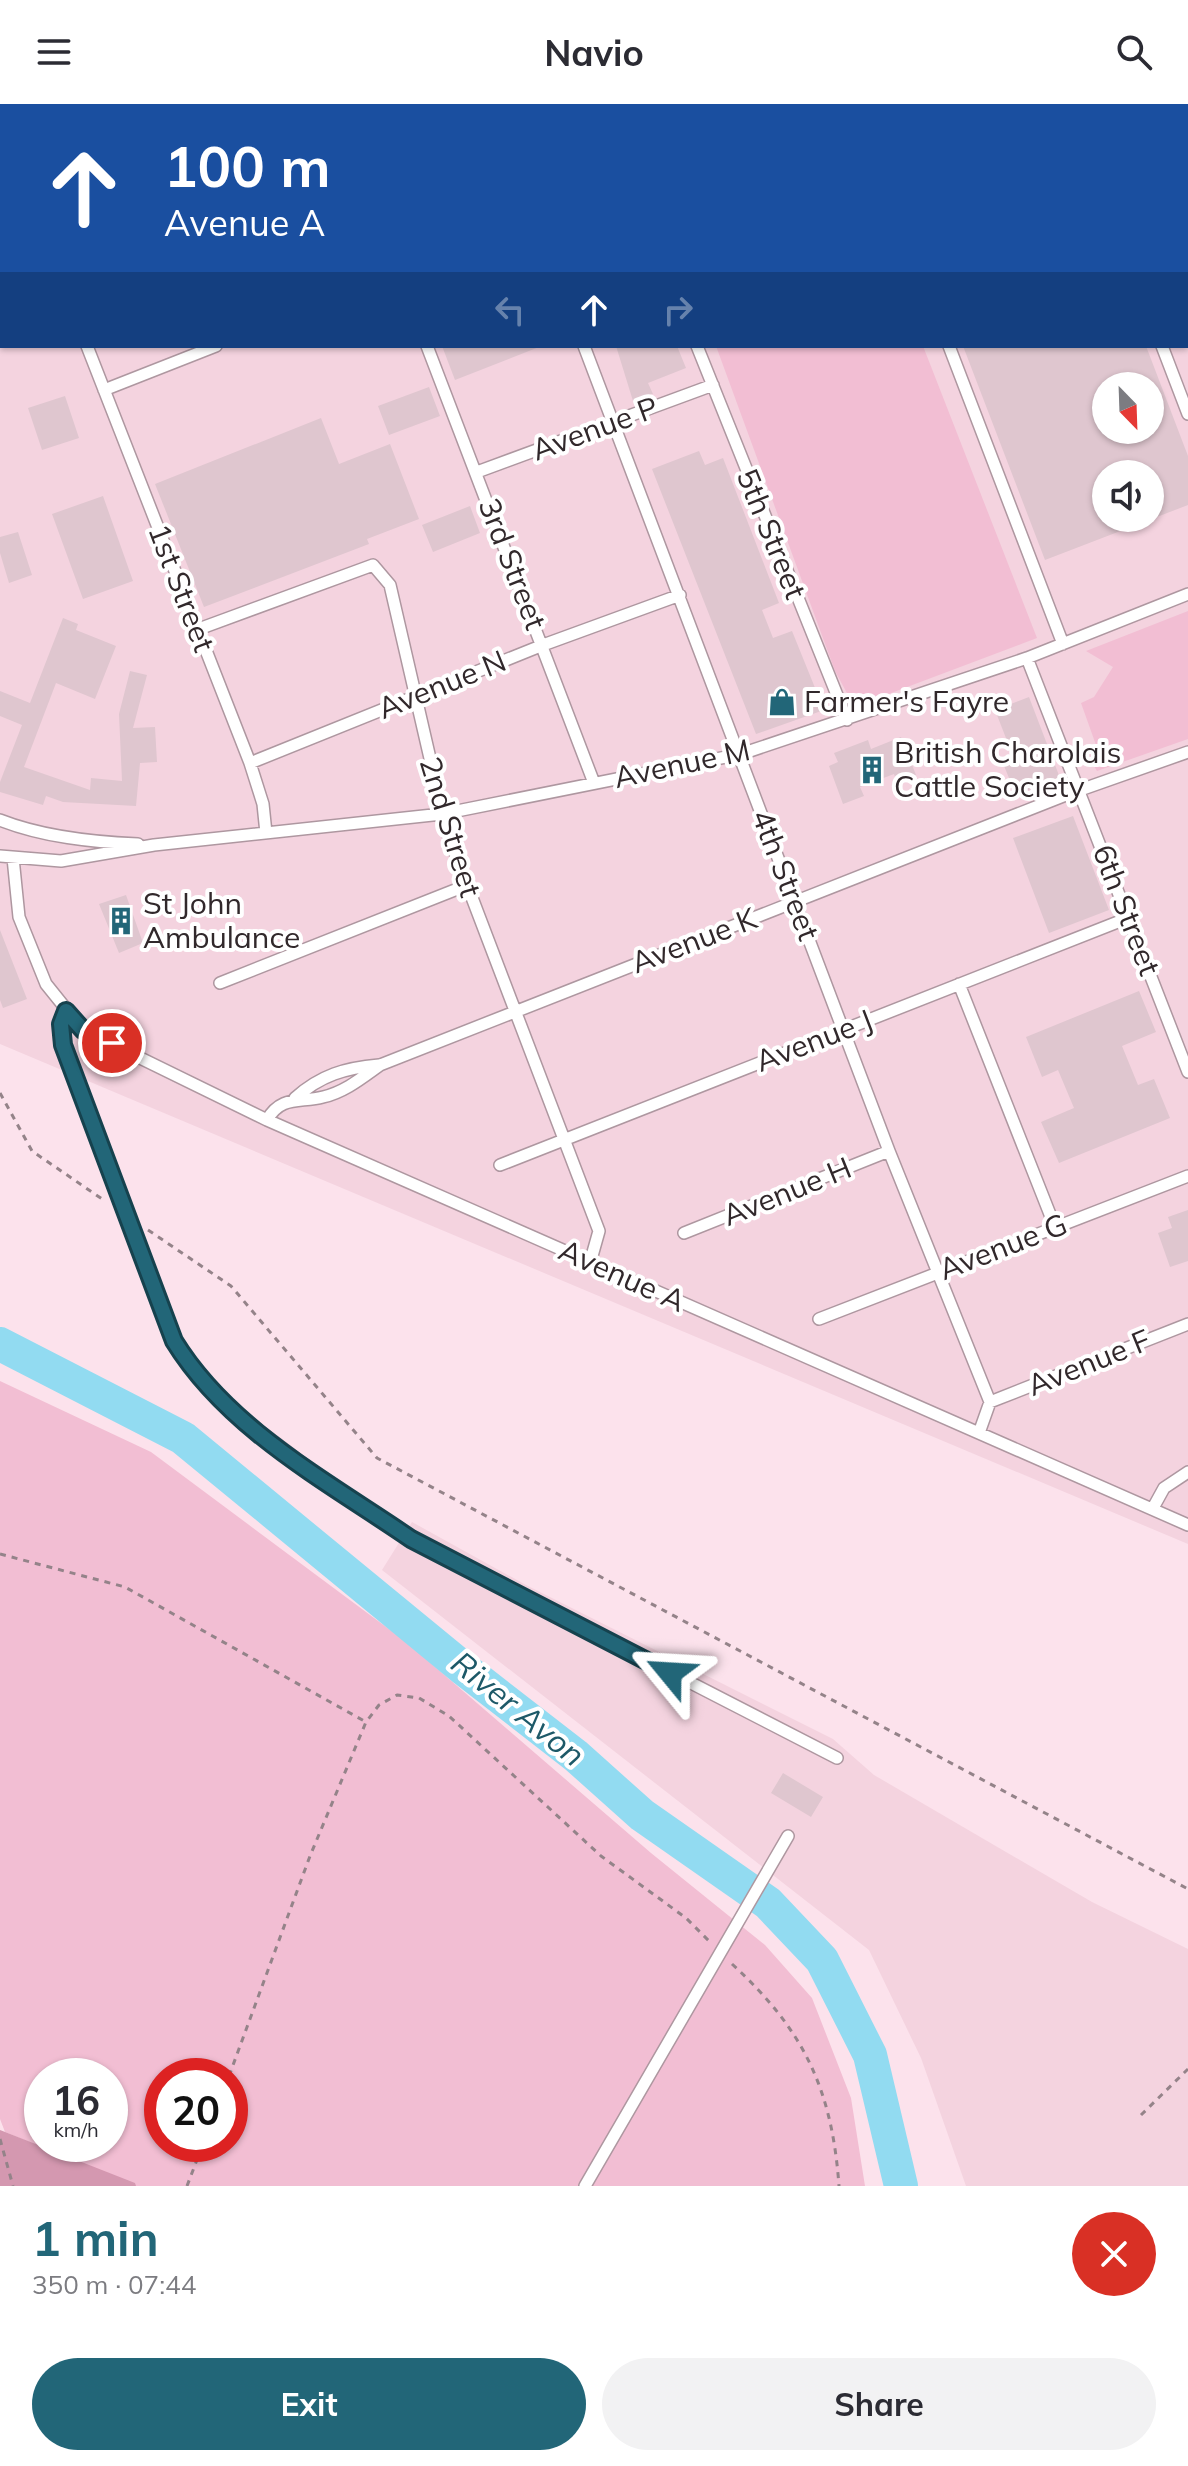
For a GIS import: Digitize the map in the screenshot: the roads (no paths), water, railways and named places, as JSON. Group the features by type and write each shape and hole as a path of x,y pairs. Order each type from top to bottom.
{"lane":[{"name":"1st Street","path":"88,348 250,763 263,804 266,833"},
{"name":"3rd Street","path":"428,348 594,783"},
{"name":"4th Street","path":"585,348 741,754 794,902 845,1028 889,1151 990,1402"},
{"name":"5th Street","path":"698,348 847,720"},
{"path":"950,348 1063,644"},
{"path":"1163,348 1188,414"},
{"path":"104,390 202,349"},
{"name":"Avenue P","path":"477,472 713,385"},
{"name":"2nd Street","path":"196,630 373,565 390,585 442,814 465,886 599,1231 590,1263"},
{"name":"Avenue M","path":"154,845 442,814 741,754 1027,658 1188,594"},
{"name":"Avenue N","path":"250,763 543,645 680,595"},
{"name":"6th Street","path":"1027,658 1082,791 1188,1072"},
{"name":"Avenue K","path":"267,1120 272,1110 295,1098 315,1080 336,1072 380,1065 794,902 1188,752"},
{"path":"0,820 19,827 101,842 154,845"},
{"path":"0,856 61,861 154,845"},
{"name":"Avenue A","path":"13,858 19,917 46,984 83,1030 267,1120 433,1190 590,1263 1188,1525"},
{"path":"220,983 465,886"},
{"name":"Avenue J","path":"500,1165 1128,918"},
{"path":"959,984 1055,1227"},
{"path":"66,1011 61,1024 63,1045 174,1341 202,1382 331,1487 411,1539 837,1758"},
{"name":"Avenue K","path":"295,1098 323,1098 352,1085 380,1065"},
{"name":"Avenue H","path":"684,1233 889,1151"},
{"name":"Avenue G","path":"819,1319 1188,1176"},
{"name":"Avenue F","path":"990,1402 1188,1324"},
{"path":"979,1433 990,1402"},
{"path":"1153,1508 1164,1488 1188,1472"},
{"path":"585,2186 788,1836"}],"waterway":[{"name":"River Avon","path":"0,1344 183,1438 464,1669 576,1756 642,1815 768,1903 822,1960 870,2055 901,2186"}],"place":[{"name":"Farmer's Fayre","path":"782,702"},
{"name":"British Charolais Cattle Society","path":"872,770"},
{"name":"St John Ambulance","path":"121,921"}]}
